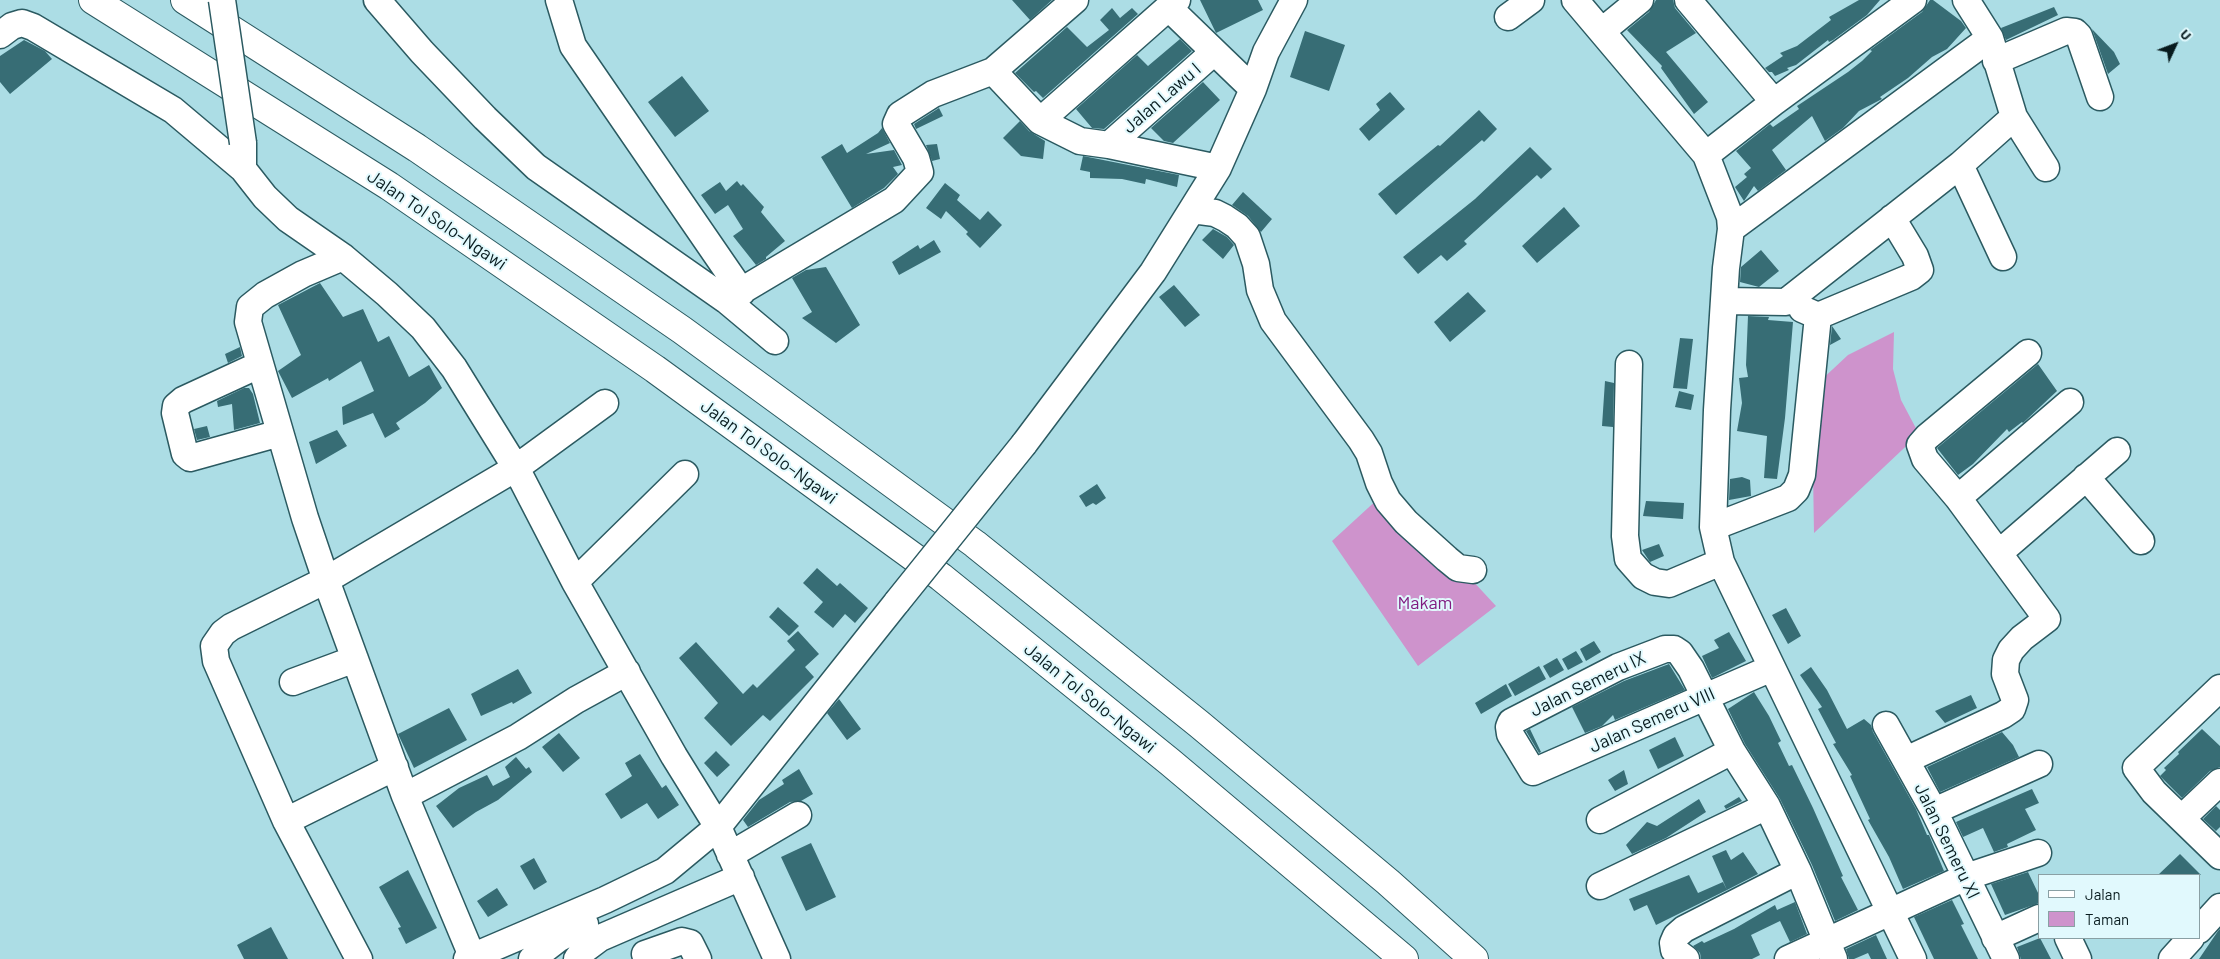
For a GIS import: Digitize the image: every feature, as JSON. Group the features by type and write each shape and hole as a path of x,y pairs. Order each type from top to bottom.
{"highway":[{"name":"Jalan Tol Solo–Ngawi","path":"93,0 389,186 655,369 941,576 1170,762 1404,959"},
{"path":"185,0 417,148 690,335 967,538 1207,730 1388,882 1474,959"}],"street":[{"path":"222,0 243,143 243,169"},
{"path":"377,0 422,52 485,118 536,167 734,296"},
{"path":"559,0 573,46 734,296 776,342"},
{"path":"734,296 894,200 920,172 916,158 896,124 900,115 933,94 993,71 1075,0"},
{"path":"576,959 584,950 600,938 632,924 728,850 897,602 1024,444 1153,272 1218,168 1253,89 1266,52 1294,0"},
{"path":"1508,17 1531,0"},
{"path":"1575,0 1706,155 1730,217 1731,229 1726,268 1717,410 1713,527 1724,569 1739,603 1913,959"},
{"path":"1602,31 1640,0"},
{"path":"1688,0 1774,102"},
{"path":"1706,155 1774,102 1913,0"},
{"path":"1966,0 1993,50 2014,117 2046,168"},
{"path":"1040,121 1173,4 1214,52 1253,89"},
{"path":"0,35 12,26 22,23 33,27 148,93 173,110 243,169 265,197 288,219 343,257 423,328 454,368 516,468 575,582 728,850 778,959"},
{"path":"1731,229 1993,50 2066,32 2075,32 2079,36 2100,98"},
{"name":"Jalan Lawu I","path":"1109,145 1214,52"},
{"path":"993,71 1040,121 1080,141 1109,145 1218,168"},
{"path":"1786,302 1960,164 2014,117"},
{"path":"1960,164 2003,257"},
{"path":"1192,210 1214,213 1226,218 1247,237 1256,264 1260,290 1272,321 1362,440 1388,501 1406,522 1458,568 1473,570"},
{"path":"1725,301 1786,302 1818,316 1911,277 1920,270 1915,256 1892,218"},
{"path":"343,257 303,274 265,295 250,307 248,322 305,518 326,580 404,796 469,957 605,900 665,871 728,850"},
{"path":"1713,527 1788,498 1796,490 1802,475 1818,316"},
{"path":"1906,760 2012,709 2015,700 2005,674 2006,660 2016,644 2047,619 1958,498 1925,459 1920,445 1927,436 2028,353"},
{"path":"1629,364 1625,536 1628,559 1643,576 1654,582 1669,584 1724,569"},
{"path":"260,365 179,402 176,406 175,414 185,454 190,458 280,433"},
{"path":"1958,498 2070,402"},
{"path":"359,959 286,820 216,660 214,646 223,633 326,580 516,468 606,403"},
{"path":"1999,553 2117,451"},
{"path":"575,582 685,474"},
{"path":"2086,477 2142,541"},
{"name":"Jalan Semeru IX","path":"1533,772 1510,734 1509,727 1511,722 1618,667 1656,652 1674,649 1680,653 1691,669 1705,697"},
{"path":"293,682 356,659"},
{"name":"Jalan Semeru VIII","path":"1533,772 1772,668"},
{"path":"404,796 518,737 576,700 627,672"},
{"path":"2220,688 2136,768 2154,792 2220,856"},
{"path":"1705,697 1732,751 1767,806 1798,872 1830,950"},
{"name":"Jalan Semeru XI","path":"1886,725 1934,811 2000,949"},
{"path":"1600,820 1732,751"},
{"path":"1934,811 2039,764"},
{"path":"286,820 395,767"},
{"path":"2182,818 2220,782"},
{"path":"1600,886 1767,806"},
{"path":"532,959 558,939 574,930 645,898 728,850 798,815"},
{"path":"1788,959 1830,950 1889,911 1966,877 2038,853"},
{"path":"1686,959 1674,950 1673,943 1676,936 1684,929 1798,872"},
{"path":"2200,929 2220,907"},
{"path":"2000,949 2038,919"},
{"path":"632,924 646,957 682,941 690,943 698,959"},
{"path":"2068,939 2078,959"},
{"path":"2172,958 2190,939"}],"green space":[{"path":"1894,332 1893,369 1901,400 1919,434 1814,533 1813,471 1818,383 1848,355"},
{"name":"Makam","path":"1380,497 1471,579 1496,606 1418,666 1332,541"}],"building":[{"path":"1012,0 1052,0 1030,20"},
{"path":"1200,0 1258,0 1263,10 1216,33"},
{"path":"1656,0 1673,0 1675,8 1696,33 1666,52 1708,102 1694,114 1661,68 1662,66 1627,30 1649,12"},
{"path":"1859,0 1880,0 1867,15 1833,40 1829,42 1828,40 1796,65 1787,68 1789,70 1775,76 1765,68 1783,56 1780,53 1797,46 1831,20 1829,17"},
{"path":"1930,0 1933,0 1961,21 1966,28 1947,49 1932,57 1908,78 1880,97 1882,99 1859,111 1843,128 1825,141 1812,116 1772,150 1786,170 1758,191 1754,186 1744,201 1735,187 1747,177 1744,174 1751,168 1736,151 1770,124 1773,127 1799,109 1797,106 1848,72 1872,51 1870,50 1922,12"},
{"path":"2054,7 2058,15 2006,40 2001,28"},
{"path":"1112,8 1120,18 1132,8 1138,14 1043,98 1036,91 1034,92 1015,73 1067,27 1087,47 1109,30 1100,20"},
{"path":"2092,29 2114,52 2120,64 2108,74"},
{"path":"1305,31 1345,45 1329,91 1290,77"},
{"path":"1180,39 1192,51 1104,129 1092,128 1076,109 1137,55 1148,66"},
{"path":"24,40 45,51 52,59 10,94 0,82 0,56"},
{"path":"682,76 709,111 675,137 648,102"},
{"path":"1203,82 1220,100 1173,143 1164,141 1151,128"},
{"path":"1390,92 1405,109 1369,141 1359,129 1380,110 1376,104"},
{"path":"939,108 943,116 916,129 914,124"},
{"path":"1479,110 1497,129 1396,215 1378,194 1438,145 1440,146"},
{"path":"1020,121 1029,131 1045,141 1043,159 1021,156 1003,138"},
{"path":"882,128 890,143 866,154 894,150 902,165 893,167 898,174 884,188 852,208 821,157 842,144 847,153 878,133"},
{"path":"937,144 940,159 932,161 926,145"},
{"path":"1530,147 1552,169 1541,179 1537,175 1464,241 1467,244 1447,261 1441,255 1418,274 1403,257 1475,199"},
{"path":"1083,156 1179,175 1177,187 1146,179 1145,184 1122,179 1090,178 1090,172 1080,170"},
{"path":"737,181 741,186 743,184 764,207 761,212 785,241 766,259 756,265 733,236 743,229 728,205 715,214 701,195 720,182 726,191"},
{"path":"945,183 960,195 957,200 980,220 988,211 1002,225 980,248 966,234 968,232 946,211 941,219 926,208"},
{"path":"1243,192 1272,219 1261,232 1248,216 1232,205"},
{"path":"1564,207 1580,226 1537,263 1522,246"},
{"path":"1213,229 1227,237 1234,245 1223,259 1202,240"},
{"path":"934,240 941,252 899,275 892,262 918,245 920,249"},
{"path":"1761,250 1779,271 1759,287 1740,282 1741,267"},
{"path":"826,267 860,325 836,343 802,318 812,312 792,278 806,270"},
{"path":"320,283 343,317 363,309 378,342 389,336 409,377 429,365 442,388 425,403 396,423 400,429 385,438 373,413 343,425 342,407 374,391 361,361 329,381 328,378 292,398 278,371 301,355 278,305"},
{"path":"1174,285 1200,315 1185,327 1159,297"},
{"path":"1468,292 1486,311 1450,342 1434,322"},
{"path":"1748,316 1769,317 1768,320 1793,322 1785,418 1777,479 1764,478 1767,436 1737,431 1742,403 1739,378 1748,377 1746,365"},
{"path":"1832,326 1841,339 1830,345"},
{"path":"1680,338 1693,339 1687,389 1673,388"},
{"path":"240,347 242,356 228,363 225,354"},
{"path":"2038,364 2057,391 2023,423 2009,432 2007,429 1973,464 1958,475 1937,448"},
{"path":"1605,381 1614,383 1613,427 1602,426"},
{"path":"244,388 249,388 253,394 260,423 234,430 232,404 218,407 217,401"},
{"path":"1679,391 1694,395 1691,410 1675,407"},
{"path":"207,426 210,437 197,440 194,429"},
{"path":"337,430 347,446 316,464 309,442"},
{"path":"1742,477 1750,480 1751,496 1729,500 1730,479"},
{"path":"1097,484 1106,498 1096,505 1093,503 1086,507 1079,496"},
{"path":"1646,501 1684,503 1683,519 1643,516"},
{"path":"1659,544 1664,556 1650,562 1642,550"},
{"path":"817,568 837,586 840,583 868,608 855,623 845,614 833,628 814,612 823,602 803,583"},
{"path":"778,607 799,626 789,636 769,617"},
{"path":"1786,608 1801,636 1788,644 1772,615"},
{"path":"798,631 819,654 805,667 814,677 770,721 763,715 731,746 704,718 718,703 679,658 696,642 743,694 753,684 757,688 795,650 787,641"},
{"path":"1729,632 1746,661 1712,678 1702,656 1719,648 1714,640"},
{"path":"1594,641 1601,652 1586,661 1580,649"},
{"path":"1576,651 1583,662 1568,670 1562,659"},
{"path":"1557,658 1564,670 1550,678 1543,666"},
{"path":"1669,664 1685,690 1615,720 1613,715 1602,726 1585,733 1572,707 1624,681"},
{"path":"1539,666 1546,679 1515,696 1508,684"},
{"path":"1811,667 1827,690 1847,729 1864,719 1871,725 1873,732 1916,809 1927,835 1929,835 1944,871 1903,889 1889,857 1868,820 1870,819 1850,776 1852,775 1833,744 1836,743 1818,709 1822,707 1800,675"},
{"path":"518,669 532,693 513,704 512,702 481,716 471,694"},
{"path":"1506,684 1512,696 1481,714 1475,703"},
{"path":"1754,692 1769,716 1781,741 1778,743 1789,766 1792,765 1813,808 1843,876 1841,877 1858,910 1835,921 1812,865 1780,799 1745,744 1728,709"},
{"path":"1971,695 1977,708 1945,723 1935,711"},
{"path":"839,699 861,729 847,740 827,713"},
{"path":"449,708 467,740 414,768 398,734"},
{"path":"1530,729 1541,752 1539,753 1526,731"},
{"path":"2202,729 2220,746 2220,767 2210,771 2182,798 2160,776 2166,770 2164,768 2179,754 2178,752"},
{"path":"2002,732 2013,745 2019,757 1940,792 1927,767"},
{"path":"559,733 580,758 563,772 542,747"},
{"path":"1675,737 1684,756 1658,769 1649,750"},
{"path":"716,751 730,765 717,777 704,763"},
{"path":"640,754 662,788 666,785 679,805 658,819 647,803 621,819 605,794 632,776 625,763"},
{"path":"516,757 526,769 529,767 532,772 498,800 453,828 436,806 459,788 487,775 493,786 510,777 505,767"},
{"path":"799,769 813,794 801,801 790,802 748,827 743,820 759,800 784,784 782,780"},
{"path":"1624,770 1628,784 1615,791 1608,780"},
{"path":"2032,789 2039,803 2025,809 2036,830 2007,844 2008,847 1994,852 1983,828 1963,837 1956,822"},
{"path":"1739,797 1742,801 1726,809 1724,806"},
{"path":"1699,799 1706,812 1666,838 1632,854 1626,845 1647,822 1657,826"},
{"path":"2216,806 2220,810 2220,827 2216,831 2203,819"},
{"path":"811,843 836,897 806,911 781,857"},
{"path":"1726,850 1731,860 1743,852 1758,874 1727,890 1712,856"},
{"path":"2180,854 2200,874 2159,874"},
{"path":"534,858 547,882 534,890 520,866"},
{"path":"408,870 437,928 406,944 398,928 401,927 379,887"},
{"path":"2028,872 2038,893 2038,903 2005,915 1991,884"},
{"path":"1689,875 1698,893 1723,882 1727,890 1656,925 1647,905 1634,911 1629,899"},
{"path":"497,888 508,905 488,917 477,901"},
{"path":"1952,900 1964,924 1961,925 1978,959 1934,959 1914,917"},
{"path":"1795,902 1807,934 1790,942 1780,921 1751,935 1760,955 1752,959 1701,959 1700,953 1693,946 1734,929 1775,905 1777,910"},
{"path":"271,927 288,959 244,959 237,945"},
{"path":"2220,929 2220,959 2199,959 2218,931"},
{"path":"1876,935 1887,959 1871,959 1868,953 1854,959 1849,959 1846,949"},
{"path":"2041,939 2051,959 2021,959 2017,947"}]}
